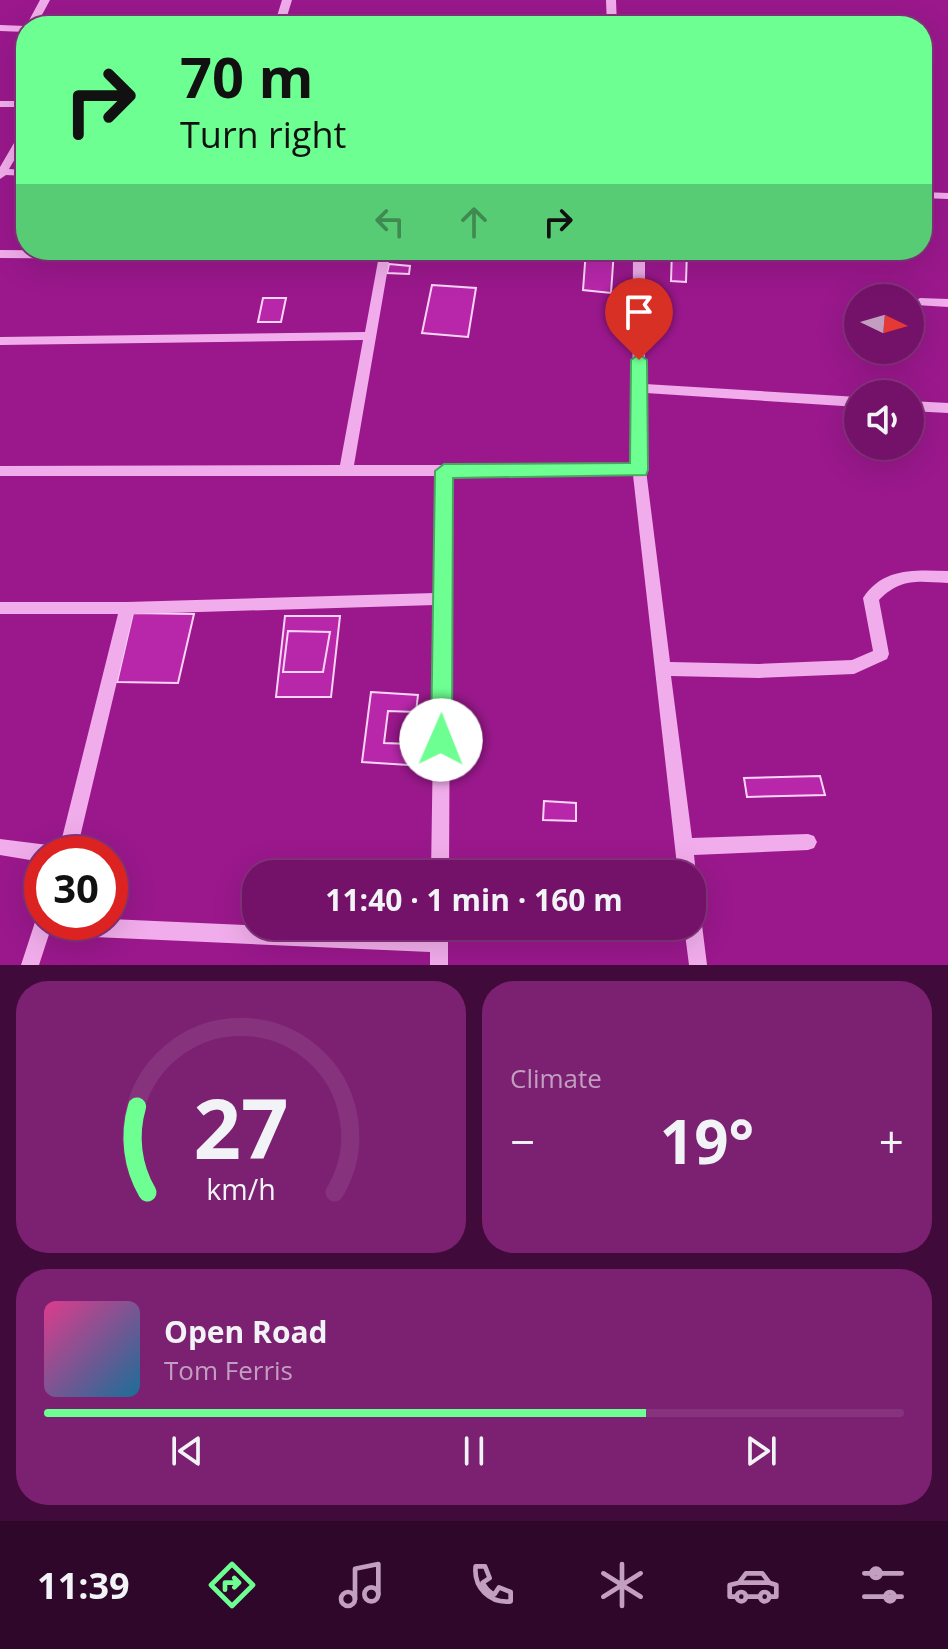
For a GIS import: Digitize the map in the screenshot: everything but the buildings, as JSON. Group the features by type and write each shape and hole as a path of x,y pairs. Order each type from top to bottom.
{"street":[{"path":"1,174 16,148"},
{"path":"346,471 384,260"},
{"path":"639,260 639,470 685,860"},
{"path":"924,302 948,303"},
{"path":"0,341 371,336"},
{"path":"639,388 844,401"},
{"path":"924,407 948,408"},
{"path":"0,471 639,470"},
{"path":"440,860 444,471"},
{"path":"662,669 759,671 854,667 881,654 871,598 887,580 908,576 948,577"},
{"path":"0,608 127,608 444,599"},
{"path":"71,836 127,608"},
{"path":"684,847 808,842"},
{"path":"0,847 24,850"},
{"path":"128,928 242,930"},
{"path":"30,965 38,940"},
{"path":"439,940 439,965"},
{"path":"695,940 698,965"}],"route":[{"path":"441,740 444,471 639,470 639,360"}]}
